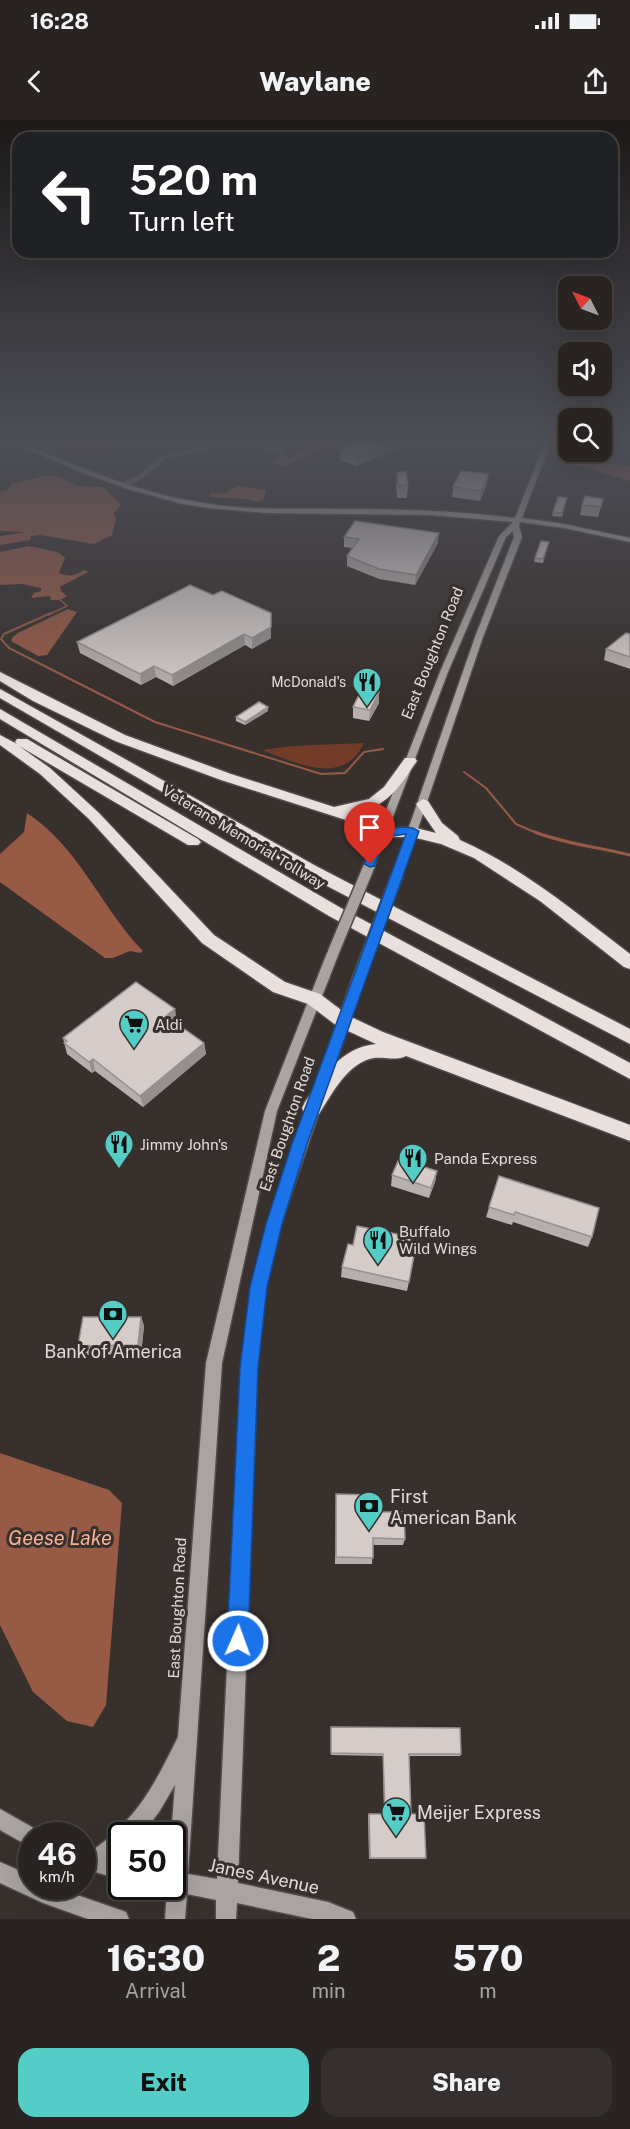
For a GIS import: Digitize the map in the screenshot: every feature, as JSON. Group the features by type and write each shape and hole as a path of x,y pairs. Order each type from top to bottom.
{"highway":[{"path":"0,676 339,876 371,902"},
{"name":"Veterans Memorial Tollway","path":"0,693 310,870 630,1037"},
{"path":"29,693 120,738 226,777 357,819 381,834 402,830 413,831 472,852"},
{"name":"Veterans Memorial Tollway","path":"0,713 335,912 630,1072"},
{"path":"0,729 245,872 296,898 335,912"},
{"path":"0,739 45,771 94,816 208,939 279,987 314,999 343,1021 430,1058 630,1133"},
{"path":"317,807 355,809 372,805 385,795 410,761"},
{"path":"423,804 437,826 472,852 526,883 630,963"},
{"path":"312,1108 342,1065 363,1053 386,1050 430,1058"}],"main road":[{"name":"East Boughton Road","path":"181,1822 189,1738 214,1362 271,1111 462,629 503,536 513,526"},
{"name":"East Boughton Road","path":"226,1919 249,1368 261,1276 274,1224 312,1108 423,804 479,637 518,537 516,526"},
{"path":"532,526 630,546"},
{"path":"547,526 578,529 630,540"},
{"path":"139,1822 158,1796 189,1738"},
{"path":"0,1819 18,1830"},
{"path":"0,1872 18,1880"},
{"name":"Janes Avenue","path":"186,1883 328,1912 346,1919"},
{"path":"62,1900 119,1919"},
{"name":"East Boughton Road","path":"175,1900 175,1919"}],"shaded area":[{"path":"364,743 355,757 344,765 331,768 303,765 262,750 292,746"}],"water":[{"path":"0,526 114,526 112,535 94,544 40,535 31,536 30,540 0,545 0,536 26,532 0,531"},
{"path":"29,546 58,552 65,558 59,573 75,575 84,570 88,572 60,587 67,596 60,600 51,600 50,596 31,598 34,593 41,591 41,588 22,584 0,585 0,552"},
{"path":"68,609 77,612 47,655 38,656 11,641 18,633"},
{"path":"27,813 61,843 143,951 140,953 130,951 113,958 105,958 0,882 0,854 24,832"},
{"name":"Geese Lake","path":"0,1453 109,1490 122,1503 106,1705 93,1727 67,1721 33,1692 0,1625"}],"building":[{"path":"352,526 390,526 439,533 416,575 379,569 347,556 359,539 344,537"},
{"path":"541,541 549,542 543,559 535,558"},
{"path":"190,585 213,595 222,591 271,613 271,627 252,638 244,634 172,675 154,666 140,674 77,642"},
{"path":"626,633 630,634 630,657 606,649"},
{"path":"362,689 379,692 370,710 353,707"},
{"path":"259,702 268,707 245,722 236,717"},
{"name":"Aldi","path":"136,982 175,1009 166,1016 204,1043 140,1096 93,1059 89,1062 64,1043 67,1041 63,1038"},
{"path":"399,1159 437,1171 431,1188 392,1175"},
{"path":"499,1176 599,1208 592,1237 515,1212 514,1215 489,1207"},
{"name":"Buffalo Wild Wings","path":"357,1226 417,1238 409,1282 342,1267 348,1244 353,1245"},
{"name":"Bank of America","path":"83,1317 141,1317 138,1345 78,1346"},
{"name":"First American Bank","path":"336,1494 373,1495 373,1512 404,1512 405,1539 373,1538 373,1558 336,1557"},
{"path":"331,1727 460,1728 461,1754 409,1754 411,1814 424,1814 426,1858 370,1858 369,1814 385,1814 383,1754 331,1753"}],"waterway":[{"path":"48,615 67,606 59,599"},
{"path":"51,613 4,634 1,639 9,648 155,722 321,774 345,773 364,752 383,749"},
{"path":"464,772 486,788 516,824 539,834"},
{"path":"535,832 630,855"}],"place":[{"name":"McDonald's","path":"367,708"},
{"name":"Aldi","path":"134,1050"},
{"name":"Jimmy John's","path":"119,1170"},
{"name":"Panda Express","path":"413,1184"},
{"name":"Buffalo Wild Wings","path":"378,1266"},
{"name":"Bank of America","path":"113,1340"},
{"name":"First American Bank","path":"369,1532"},
{"name":"Meijer Express","path":"396,1838"}],"route":[{"path":"238,1641 249,1368 259,1287 274,1224 300,1144 413,831 402,830 381,834 370,864"}]}
